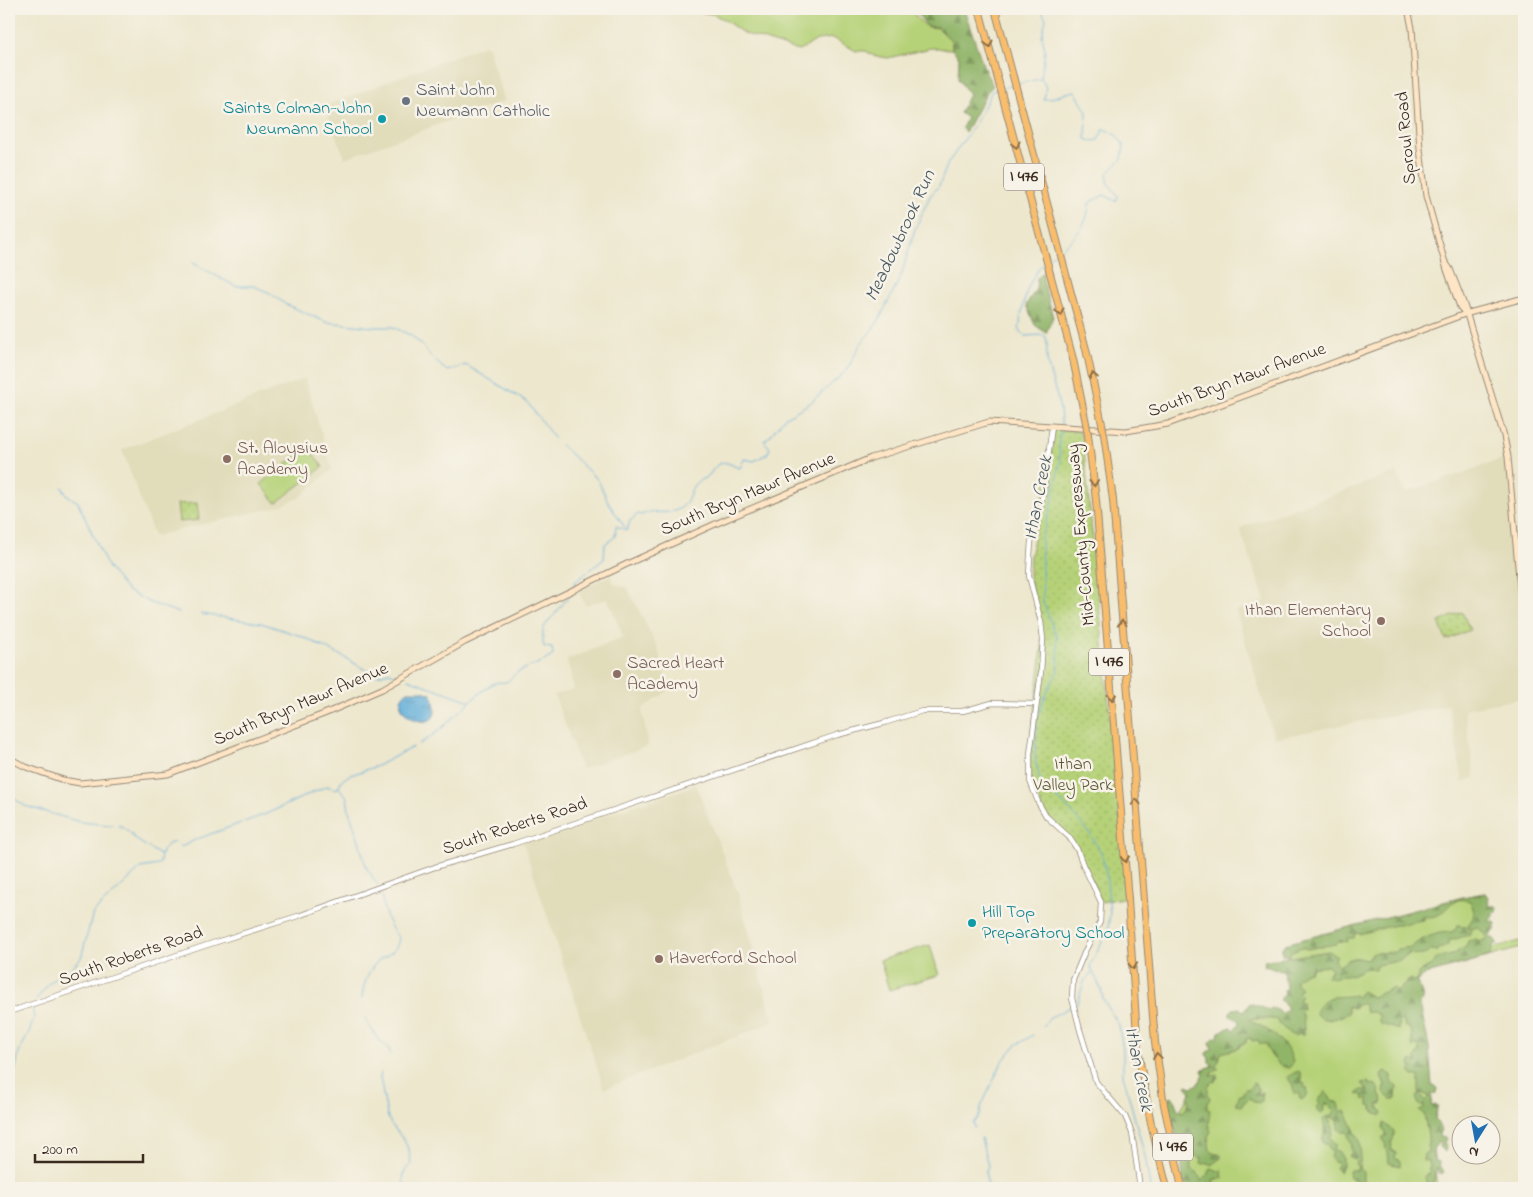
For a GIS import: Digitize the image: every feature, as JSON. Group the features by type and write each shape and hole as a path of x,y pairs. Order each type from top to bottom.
{"highway":[{"name":"Mid-County Expressway","path":"979,9 1073,359 1088,435 1096,500 1128,900 1138,1051 1151,1124 1167,1188"},
{"name":"Mid-County Expressway","path":"995,9 1086,349 1104,434 1114,518 1157,1059 1169,1129 1182,1188"}],"main road":[{"name":"Sproul Road","path":"1408,9 1412,28 1424,183 1430,212 1447,270 1460,307 1465,314 1504,434 1508,457 1524,632"},
{"name":"South Bryn Mawr Avenue","path":"9,758 26,767 63,780 80,783 168,774 315,718 382,689 465,642 571,591 722,521 871,458 989,422 1126,431 1168,424 1465,314 1524,298"}],"street":[{"path":"1052,426 1044,489 1037,524 1031,542 1030,556 1029,576 1041,622 1043,639 1041,672 1030,754 1030,781 1046,816 1069,837 1077,849 1102,902 1100,922 1073,980 1073,1002 1096,1082 1125,1116 1132,1133 1140,1188"},
{"name":"South Roberts Road","path":"9,1012 298,916 435,867 513,844 837,735 922,711 963,711 992,703 1036,704"}],"shaded area":[{"path":"484,45 488,47 504,101 345,158 324,106"},
{"name":"St. Aloysius Academy","path":"305,378 332,469 299,498 278,507 154,536 122,450"},
{"name":"Ithan Elementary School","path":"1508,457 1524,632 1524,698 1464,709 1475,778 1463,782 1448,705 1274,738 1236,611 1265,601 1240,529 1397,472 1405,493"},
{"name":"Sacred Heart Academy","path":"610,575 615,584 628,588 657,646 669,690 642,709 648,746 582,769 554,695 574,689 567,660 623,637 608,599 585,605 578,591"},
{"name":"Haverford School","path":"696,785 739,896 773,1022 604,1089 523,842"}],"green space":[{"path":"701,9 912,9 915,16 927,27 939,28 952,41 952,49 931,48 888,58 874,56 866,51 856,51 833,38 817,40 799,51 743,33 713,14 698,12"},
{"path":"914,9 964,9 985,71 993,86 987,92 965,132 962,128 967,118 960,113 969,94 958,79 959,57 952,49 952,41 937,27 927,26"},
{"path":"1043,272 1043,280 1053,317 1046,333 1035,325 1026,305 1036,289 1037,278"},
{"name":"Ithan Valley Park","path":"1054,430 1080,432 1083,441 1128,897 1101,902 1077,849 1046,816 1030,781 1030,754 1043,639 1029,576 1030,556 1041,508"},
{"path":"308,447 323,467 276,503 261,484"},
{"path":"197,503 199,520 179,522 177,504"},
{"path":"1462,612 1470,630 1446,640 1439,622"},
{"path":"1485,893 1489,949 1524,940 1524,947 1427,974 1416,982 1437,1188 1191,1188 1172,1121 1247,1014 1288,1015 1290,943 1463,897"},
{"path":"1485,893 1488,897 1489,906 1496,906 1498,909 1497,912 1492,913 1494,916 1490,919 1490,922 1495,922 1496,925 1493,927 1496,929 1490,936 1495,939 1497,944 1494,944 1490,956 1427,974 1416,982 1419,972 1433,964 1434,960 1455,954 1466,947 1468,941 1477,939 1479,942 1486,939 1485,933 1476,927 1473,929 1468,925 1474,913 1470,901 1458,900 1453,902 1440,914 1423,917 1423,920 1357,933 1354,938 1347,938 1348,942 1339,941 1336,944 1307,949 1302,947 1290,952 1290,957 1329,951 1337,956 1334,960 1339,966 1353,958 1367,960 1372,953 1396,952 1397,949 1412,947 1417,942 1430,936 1453,931 1457,925 1467,926 1471,930 1469,935 1448,941 1449,944 1439,948 1438,951 1431,950 1427,954 1421,955 1410,953 1399,960 1377,965 1376,969 1365,969 1351,975 1334,978 1327,976 1332,969 1328,966 1312,968 1310,972 1304,973 1296,980 1296,983 1301,988 1298,993 1301,996 1298,1001 1302,1002 1303,1008 1300,1013 1303,1015 1304,1029 1300,1030 1304,1031 1304,1035 1301,1035 1301,1033 1296,1036 1290,1034 1278,1024 1278,1021 1273,1019 1250,1019 1250,1021 1271,1032 1283,1043 1293,1063 1289,1068 1282,1066 1271,1056 1267,1044 1260,1044 1258,1040 1252,1041 1251,1038 1246,1039 1246,1043 1240,1044 1239,1048 1221,1053 1219,1061 1215,1066 1219,1068 1211,1076 1218,1075 1218,1078 1208,1086 1210,1099 1207,1103 1207,1109 1210,1110 1208,1123 1211,1131 1208,1137 1210,1150 1221,1155 1221,1158 1211,1165 1208,1163 1204,1164 1201,1163 1202,1157 1199,1158 1189,1151 1188,1153 1192,1169 1197,1172 1202,1182 1211,1168 1219,1171 1222,1170 1223,1179 1213,1180 1215,1188 1186,1188 1183,1181 1181,1159 1168,1098 1173,1097 1178,1110 1183,1112 1189,1103 1188,1096 1191,1092 1186,1086 1192,1087 1199,1083 1204,1074 1203,1069 1214,1066 1209,1062 1209,1058 1206,1055 1212,1049 1210,1042 1218,1037 1219,1032 1231,1027 1234,1030 1239,1023 1238,1020 1230,1016 1230,1012 1233,1009 1240,1008 1243,1013 1250,1003 1269,1010 1271,1008 1278,1010 1282,1014 1288,1009 1280,999 1285,994 1284,990 1286,988 1284,971 1264,966 1265,960 1288,957 1288,955 1282,955 1282,947 1285,944 1463,897"},
{"path":"930,945 939,975 889,990 880,960"},
{"path":"1410,979 1419,985 1423,998 1420,1004 1429,1047 1432,1086 1437,1088 1436,1093 1431,1094 1431,1106 1436,1105 1438,1108 1436,1109 1435,1118 1441,1130 1440,1138 1446,1139 1444,1142 1446,1146 1445,1152 1440,1147 1439,1140 1432,1150 1435,1161 1439,1162 1444,1173 1438,1172 1437,1167 1432,1187 1440,1188 1429,1188 1424,1176 1431,1171 1428,1169 1430,1166 1428,1160 1423,1161 1424,1154 1428,1153 1428,1136 1424,1114 1419,1111 1424,1108 1424,1104 1422,1106 1419,1105 1416,1098 1420,1093 1425,1102 1429,1096 1419,1092 1419,1076 1413,1076 1410,1071 1413,1068 1410,1063 1412,1060 1418,1063 1415,1059 1420,1051 1416,1044 1413,1048 1411,1033 1408,1027 1405,1027 1403,1020 1400,1021 1398,1030 1379,1023 1379,1015 1373,1012 1366,1012 1364,1004 1357,1004 1356,1007 1352,1008 1348,1006 1348,1013 1330,1019 1321,1018 1315,1012 1319,1005 1328,998 1354,995 1357,997 1362,991 1372,997 1393,988 1398,991"},
{"path":"1298,1071 1300,1072 1302,1083 1305,1084 1304,1087 1308,1088 1306,1092 1308,1094 1302,1100 1298,1091 1296,1094 1294,1092 1292,1084 1287,1077"},
{"path":"1386,1072 1392,1075 1392,1083 1397,1087 1396,1099 1390,1099 1384,1093 1385,1085 1381,1077"},
{"path":"1368,1082 1371,1085 1375,1084 1380,1090 1379,1094 1383,1100 1382,1104 1378,1104 1383,1113 1381,1116 1372,1110 1372,1107 1368,1106 1368,1098 1364,1100 1362,1095 1357,1093 1361,1090 1367,1090 1362,1083"},
{"path":"1253,1083 1258,1089 1257,1094 1262,1092 1262,1101 1257,1103 1249,1098 1241,1106 1236,1105 1239,1095 1243,1095 1246,1088 1248,1090"},
{"path":"1325,1091 1332,1100 1339,1103 1341,1112 1345,1110 1359,1140 1361,1156 1359,1168 1363,1172 1363,1188 1357,1188 1358,1181 1350,1178 1350,1170 1358,1170 1355,1164 1356,1161 1349,1156 1352,1152 1352,1145 1347,1132 1340,1131 1338,1127 1339,1122 1332,1117 1328,1118 1333,1133 1330,1137 1336,1145 1333,1149 1339,1152 1343,1159 1343,1166 1339,1172 1335,1168 1338,1163 1334,1162 1330,1157 1333,1152 1330,1151 1328,1145 1323,1143 1323,1120 1325,1117 1331,1116 1334,1110 1328,1103 1323,1112 1320,1113 1317,1107 1320,1104 1318,1100"},
{"path":"1384,1123 1394,1131 1392,1142 1390,1142 1392,1144 1391,1150 1396,1153 1395,1158 1400,1161 1400,1166 1389,1163 1388,1152 1382,1138 1387,1136 1383,1128"}],"water":[{"path":"408,691 422,691 431,694 435,709 432,718 425,721 416,720 407,715 402,708 401,700"}],"waterway":[{"name":"Ithan Creek","path":"1041,9 1046,19 1042,36 1045,50 1041,79 1046,89 1043,99 1075,91 1087,112 1086,139 1094,142 1098,140 1104,129 1116,135 1124,145 1122,159 1107,174 1109,184 1118,196 1116,201 1104,195 1089,203 1087,217 1081,229 1061,249"},
{"name":"Meadowbrook Run","path":"1017,84 1040,79"},
{"name":"Meadowbrook Run","path":"1003,88 1013,85"},
{"name":"Meadowbrook Run","path":"627,530 630,521 638,514 669,512 683,507 695,484 708,476 716,466 726,463 740,468 744,459 754,461 767,454 770,448 764,441 784,418 810,403 847,370 860,345 878,322 901,276 915,229 930,196 939,186 948,163 975,124 992,91 999,89"},
{"name":"Ithan Creek","path":"1049,257 1058,251"},
{"name":"Ithan Creek","path":"1045,262 1033,276 1029,285 1019,330 1024,336 1043,335 1046,337 1047,360 1058,401 1061,425"},
{"path":"193,263 235,286 254,286 270,293 285,304 326,322 393,327 410,335 447,371 466,365 527,402 554,438"},
{"name":"Ithan Creek","path":"1061,429 1059,440 1060,462 1051,507 1041,539 1043,602 1057,638 1059,668 1043,701 1037,721 1035,758 1039,777 1046,789 1069,809 1090,834 1101,852 1106,872 1110,912 1108,929 1090,966 1101,989 1103,999 1119,1025 1123,1050 1123,1075 1146,1160 1150,1188"},
{"path":"561,445 598,480 609,504 626,529"},
{"path":"62,487 67,495 78,502 108,568 127,591 151,603 179,613"},
{"name":"Meadowbrook Run","path":"574,586 575,582 604,559 605,544 615,537 616,526 626,530"},
{"name":"Meadowbrook Run","path":"419,744 438,731 491,685 506,682 520,671 545,661 553,655 552,648 544,647 544,628 570,595"},
{"path":"201,614 261,623 301,636 378,675 389,672 400,676"},
{"path":"408,679 470,701"},
{"name":"Meadowbrook Run","path":"339,787 341,781 348,776 377,766 413,747"},
{"name":"Meadowbrook Run","path":"36,1000 50,982 71,968 81,958 93,913 141,868 160,863 162,852 167,845 174,842 181,847 197,839 266,814 327,786 335,789 339,787"},
{"path":"339,788 347,797 349,811 366,867 378,885"},
{"name":"Meadowbrook Run","path":"9,795 25,806 80,822 121,826 130,832 135,839 160,855"},
{"path":"362,999 364,985 370,971 376,963 393,951 398,944 399,938 386,916 381,891"},
{"path":"1077,1004 1084,982 1092,972"},
{"path":"1043,1026 1051,1017 1070,1007"},
{"path":"9,1085 13,1079 19,1053 34,1017 32,1008"},
{"path":"365,1019 378,1039 389,1049 390,1054"},
{"path":"974,1128 973,1123 980,1115 981,1107 1002,1062 1015,1046 1033,1035"},
{"path":"381,1073 380,1078 387,1115 409,1151 411,1164 404,1175 405,1188"},
{"path":"981,1138 988,1166 985,1172 987,1188"}],"place":[{"name":"Saint John Neumann Catholic","path":"406,101"},
{"name":"Saints Colman-John Neumann School","path":"382,119"},
{"name":"St. Aloysius Academy","path":"227,459"},
{"name":"Ithan Elementary School","path":"1381,621"},
{"name":"Sacred Heart Academy","path":"617,674"},
{"name":"Hill Top Preparatory School","path":"972,923"},
{"name":"Haverford School","path":"659,959"}]}
